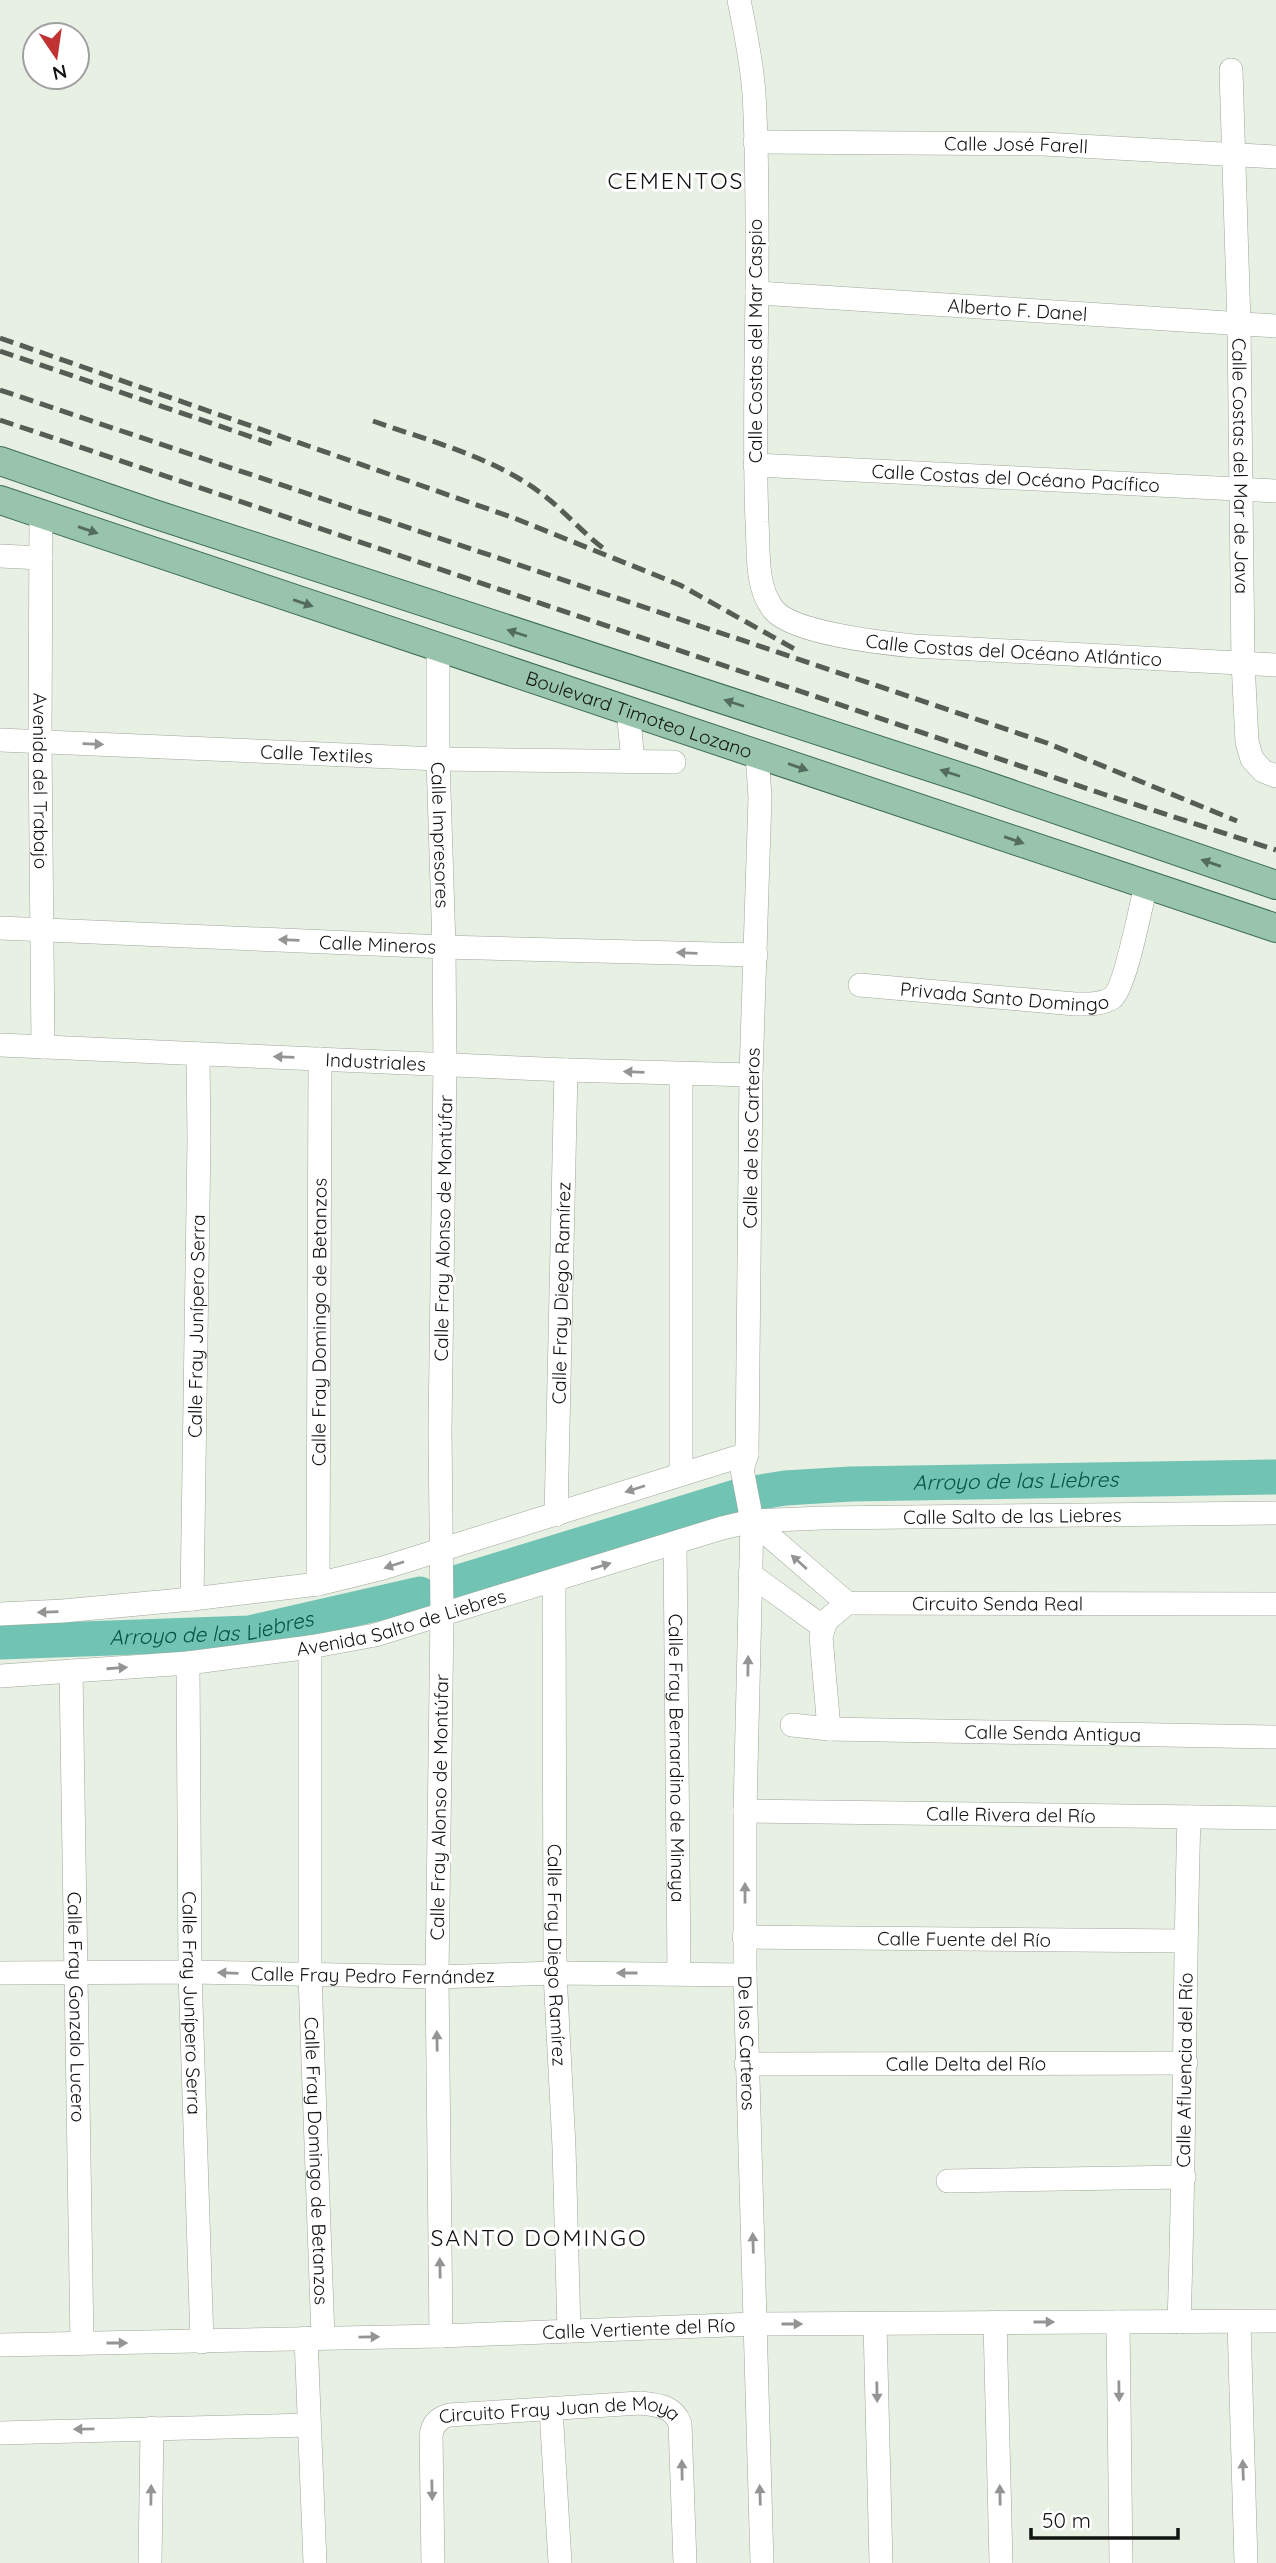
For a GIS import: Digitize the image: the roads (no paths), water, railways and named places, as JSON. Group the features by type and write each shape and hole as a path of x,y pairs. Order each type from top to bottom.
{"main road":[{"name":"Boulevard Timoteo Lozano","path":"0,461 190,526 973,781 1276,885"},
{"name":"Boulevard Timoteo Lozano","path":"0,500 1276,928"}],"street":[{"name":"Calle Costas del Mar Caspio","path":"738,0 754,92 757,293 755,465 759,567 766,598"},
{"name":"Calle Costas del Mar de Java","path":"1231,70 1247,742 1252,759 1269,773"},
{"name":"Calle José Farell","path":"755,142 1043,144 1276,157"},
{"name":"Alberto F. Danel","path":"757,293 1276,326"},
{"name":"Calle Costas del Océano Pacífico","path":"755,465 1276,491"},
{"name":"Avenida del Trabajo","path":"41,515 43,1047"},
{"path":"0,555 41,558"},
{"name":"Calle Costas del Océano Atlántico","path":"766,598 774,612 789,621 855,639 914,646 1276,665"},
{"name":"Calle Impresores","path":"438,648 445,1065"},
{"path":"628,710 633,761"},
{"name":"Calle Textiles","path":"0,740 438,759 674,762"},
{"name":"Calle de los Carteros","path":"751,1514 744,1462 751,1075 760,797 757,753"},
{"name":"Privada Santo Domingo","path":"860,985 1075,1004 1103,1003 1113,998 1122,983 1146,885"},
{"name":"Calle Mineros","path":"0,928 444,947 756,955"},
{"name":"Industriales","path":"0,1045 566,1070 751,1075"},
{"name":"Calle Fray Junípero Serra","path":"192,1599 198,1054"},
{"name":"Calle Fray Domingo de Betanzos","path":"318,1584 320,1059"},
{"name":"Calle Fray Alonso de Montúfar","path":"441,2336 437,1977 445,1065"},
{"name":"Calle Fray Diego Ramírez","path":"556,1515 566,1070"},
{"path":"681,1074 681,1473"},
{"path":"0,1614 192,1599 318,1584 440,1554 681,1473 744,1462"},
{"name":"Calle Salto de las Liebres","path":"751,1514 822,1518 1276,1513"},
{"path":"751,1514 847,1603 830,1616 823,1626 821,1644 830,1729"},
{"name":"Avenida Salto de Liebres","path":"0,1676 188,1663 310,1647 375,1635 442,1608 554,1581 675,1544 751,1514"},
{"name":"De los Carteros","path":"751,1514 744,1937 762,2563"},
{"name":"Calle Fray Bernardino de Minaya","path":"675,1544 679,1973"},
{"path":"750,1574 823,1626"},
{"name":"Calle Fray Diego Ramírez","path":"554,1581 555,1973 564,2147 569,2331"},
{"name":"Circuito Senda Real","path":"847,1603 1276,1604"},
{"name":"Calle Fray Domingo de Betanzos","path":"310,1647 314,2338 308,2425 315,2563"},
{"name":"Calle Fray Junípero Serra","path":"188,1663 190,1972 202,2342"},
{"name":"Calle Fray Gonzalo Lucero","path":"71,1671 82,2343"},
{"name":"Calle Senda Antigua","path":"792,1725 830,1729 1276,1737"},
{"name":"Calle Rivera del Río","path":"745,1811 1276,1818"},
{"name":"Calle Afluencia del Río","path":"1179,2322 1184,2177 1185,1941 1189,1817"},
{"name":"Calle Fuente del Río","path":"744,1937 1185,1941"},
{"name":"Calle Fray Pedro Fernández","path":"0,1973 190,1972 437,1977 555,1973 745,1975"},
{"name":"Calle Delta del Río","path":"746,2064 1186,2063"},
{"path":"948,2181 1184,2177"},
{"name":"Calle Vertiente del Río","path":"0,2345 441,2336 755,2324 1276,2321"},
{"path":"995,2322 1001,2563"},
{"path":"1118,2322 1121,2563"},
{"path":"1239,2322 1246,2563"},
{"path":"875,2324 881,2563"},
{"name":"Circuito Fray Juan de Moya","path":"433,2563 431,2436 436,2422 449,2415 640,2403 669,2408 678,2418 682,2432 685,2563"},
{"path":"551,2409 560,2563"},
{"path":"0,2433 308,2425"},
{"path":"150,2563 152,2428"}],"waterway":[{"name":"Arroyo de las Liebres","path":"755,1493 785,1488 851,1484 1276,1477"},
{"name":"Arroyo de las Liebres","path":"452,1584 739,1496"},
{"name":"Arroyo de las Liebres","path":"0,1642 249,1633 420,1594"}],"railway":[{"path":"0,338 514,518 680,585 800,652"},
{"path":"0,351 275,445"},
{"path":"0,390 1047,743 1237,821"},
{"path":"0,420 1103,794 1276,850"},
{"path":"373,421 463,452 527,483 603,548"}],"district":[{"name":"CEMENTOS","path":"676,181"},
{"name":"SANTO DOMINGO","path":"539,2238"}]}
